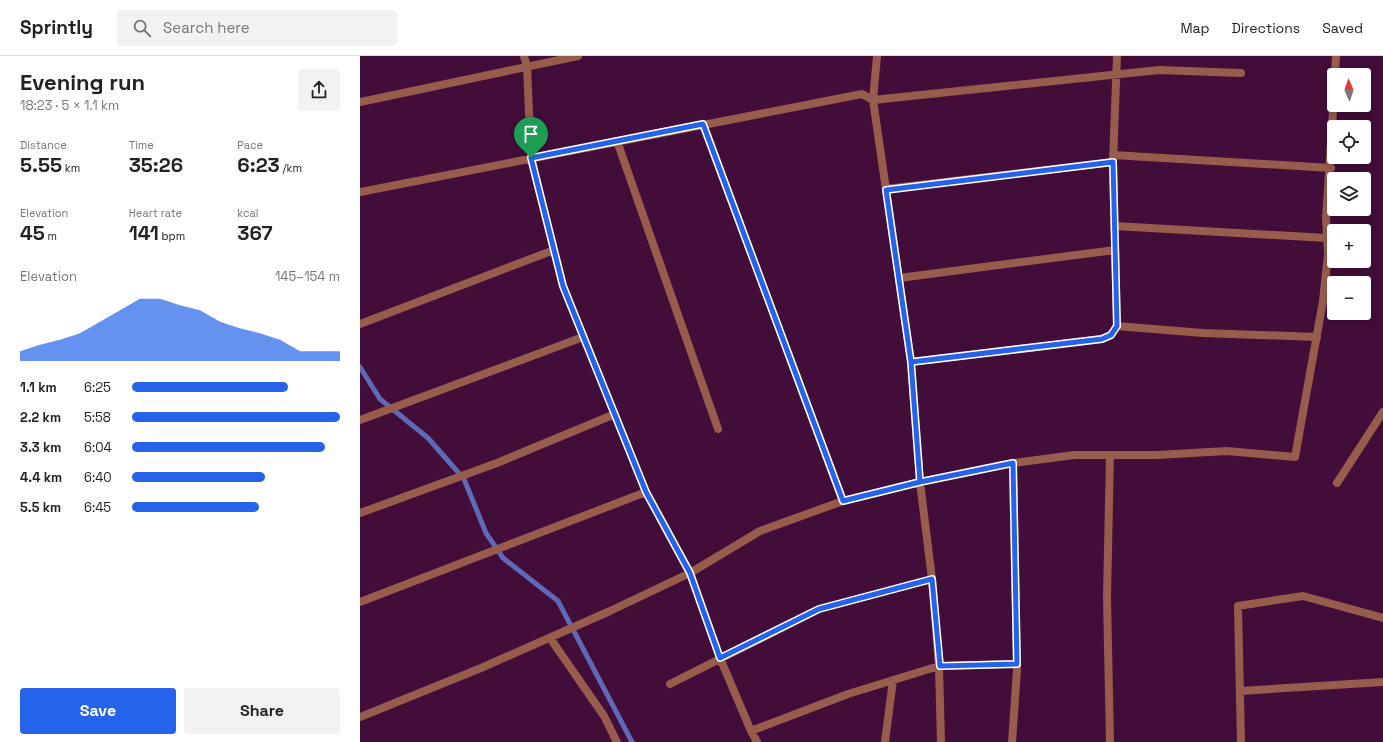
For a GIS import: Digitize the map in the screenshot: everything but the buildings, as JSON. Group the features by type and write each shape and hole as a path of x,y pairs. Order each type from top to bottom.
{"street":[{"path":"524,56 527,66 531,158 563,286 646,492 690,573 720,658 756,742"},
{"path":"360,102 578,56"},
{"path":"876,56 873,100 911,362 920,482 932,579 940,666 941,742"},
{"path":"911,362 1102,339 1111,335 1117,326 1113,159 1117,56"},
{"path":"1335,68 1336,56"},
{"path":"360,192 862,94 873,100 1117,73 1159,70 1241,74"},
{"path":"1114,226 1327,238 1326,218 1331,168 1333,112"},
{"path":"703,124 843,501"},
{"path":"618,141 718,429"},
{"path":"886,190 1113,159 1331,168"},
{"path":"360,324 554,250"},
{"path":"899,278 1115,250"},
{"path":"360,717 481,668 610,611 690,573 760,531 843,501 920,482 1013,463 1074,455 1158,455 1227,451 1295,457 1317,337 1327,266"},
{"path":"1117,326 1202,333 1317,337"},
{"path":"360,420 583,337"},
{"path":"1337,484 1383,412"},
{"path":"360,514 468,474 615,414"},
{"path":"1110,455 1107,597 1110,742"},
{"path":"1012,742 1017,664 1013,463"},
{"path":"360,602 646,492"},
{"path":"670,684 819,609 932,579"},
{"path":"1241,742 1238,606 1303,596 1383,618"},
{"path":"550,638 604,716 617,742"},
{"path":"751,731 848,694 940,666 1017,664"},
{"path":"885,742 893,680"},
{"path":"1240,691 1382,682"}],"waterway":[{"path":"360,367 380,399 428,438 464,479 486,533 503,558 558,601 632,742"}],"route":[{"path":"531,158 563,286 646,492 690,573 720,658 819,609 932,579 940,666 1017,664 1013,463 920,482 914,402 911,362 1102,339 1111,335 1117,326 1113,162 886,190 911,362 920,482 843,501 703,124 531,158"}]}
